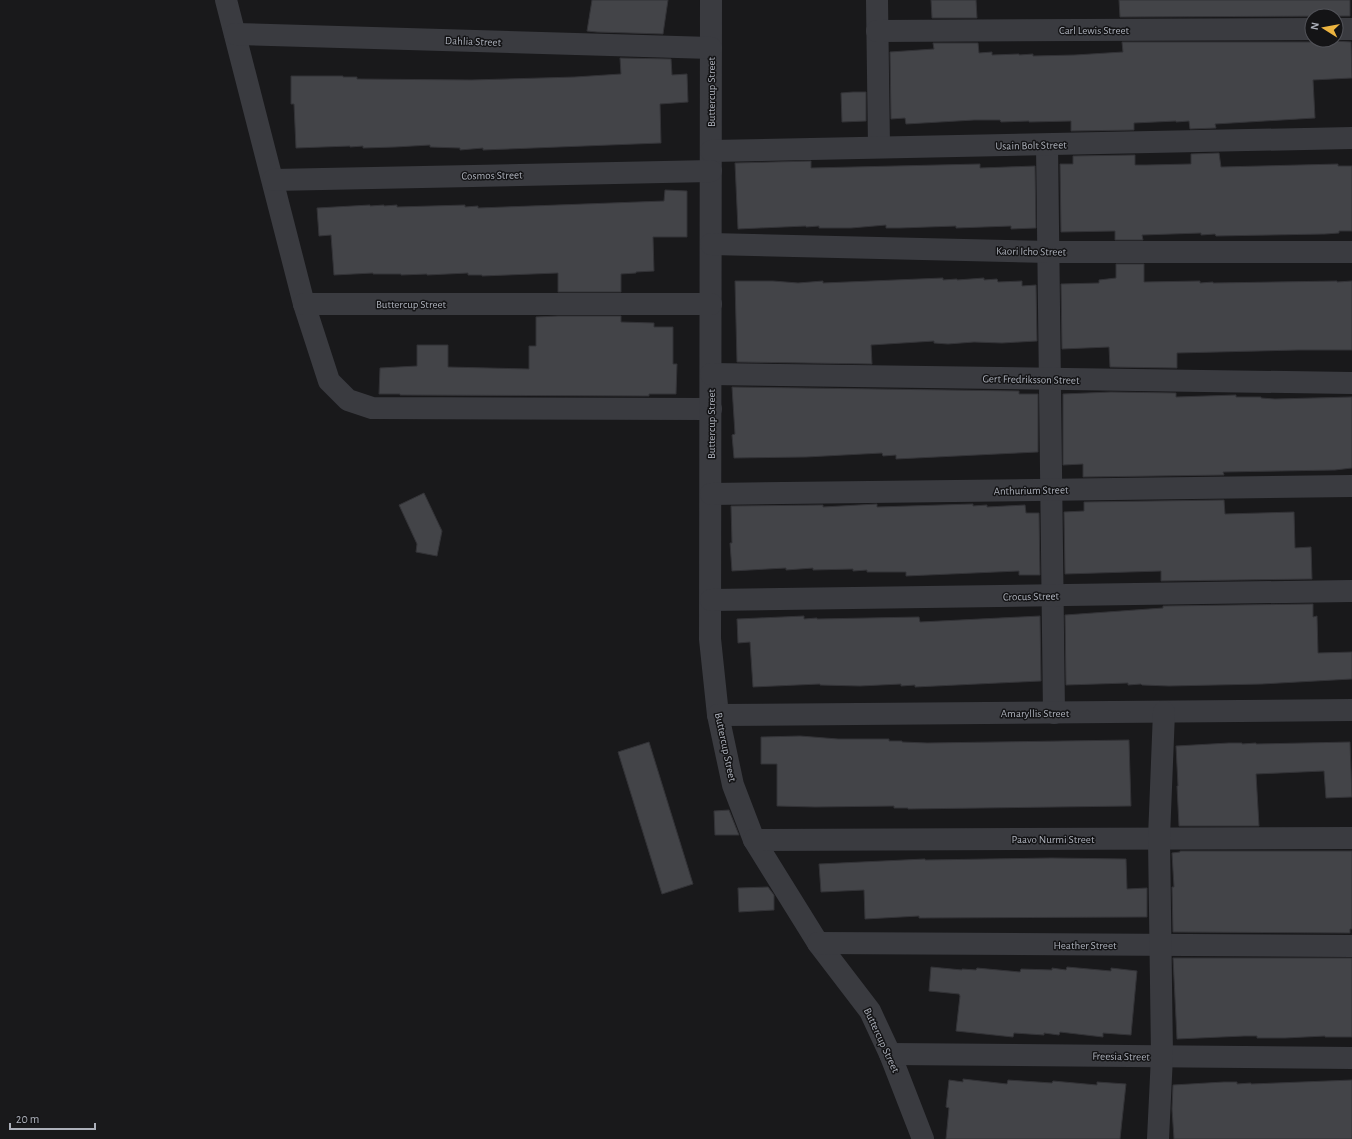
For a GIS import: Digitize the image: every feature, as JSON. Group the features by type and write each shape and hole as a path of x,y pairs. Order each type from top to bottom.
{"street":[{"path":"226,0 304,304 329,381 348,400 372,408 711,409"},
{"name":"Buttercup Street","path":"711,0 710,638 718,715 733,785 754,840 818,943 870,1011 890,1054 923,1139"},
{"path":"876,0 879,147"},
{"name":"Carl Lewis Street","path":"877,31 1304,29"},
{"name":"Dahlia Street","path":"235,34 711,48"},
{"name":"Usain Bolt Street","path":"711,161 879,147 1352,138"},
{"path":"1047,144 1054,713"},
{"name":"Cosmos Street","path":"273,180 711,161"},
{"name":"Kaori Icho Street","path":"711,244 1049,252 1352,252"},
{"name":"Buttercup Street","path":"304,304 710,304"},
{"name":"Gert Fredriksson Street","path":"711,374 1352,383"},
{"name":"Anthurium Street","path":"711,494 1352,486"},
{"name":"Crocus Street","path":"711,600 1352,591"},
{"name":"Amaryllis Street","path":"718,715 1352,710"},
{"path":"1158,1139 1162,1056 1159,838 1164,712"},
{"name":"Paavo Nurmi Street","path":"754,840 1352,838"},
{"name":"Heather Street","path":"818,943 1352,946"},
{"name":"Freesia Street","path":"890,1054 1352,1058"}],"building":[{"path":"592,0 668,0 663,34 587,31"},
{"path":"931,0 976,0 977,18 932,18"},
{"path":"1119,0 1350,0 1350,16 1344,16 1344,8 1304,8 1304,16 1120,17"},
{"path":"1122,42 1304,42 1304,48 1344,48 1344,42 1351,42 1352,78 1313,80 1315,118 1215,124 1216,128 1190,129 1189,121 1176,121 1134,123 1134,130 1071,131 1071,121 1001,122 1000,120 974,120 906,124 905,118 891,119 890,52 934,49 933,43 978,43 979,53 992,52 992,55 1075,55 1123,52"},
{"path":"620,58 671,59 672,75 687,74 688,102 660,104 661,143 483,150 483,148 460,150 460,148 430,147 430,145 363,148 363,146 350,146 296,148 294,104 291,104 291,76 343,76 357,77 357,79 471,80 575,77 621,74"},
{"path":"866,92 866,121 842,122 841,93"},
{"path":"1219,153 1221,167 1338,164 1338,166 1352,166 1352,231 1339,231 1339,233 1325,234 1216,236 1215,234 1201,235 1201,233 1142,235 1143,240 1115,240 1115,231 1061,232 1060,164 1073,164 1073,156 1135,155 1135,165 1147,165 1191,164 1191,154"},
{"path":"811,161 811,168 980,164 980,168 1035,166 1036,228 1011,229 1011,226 956,228 956,226 886,228 886,225 851,228 819,228 819,226 806,226 738,229 735,163"},
{"path":"665,190 687,191 687,237 653,237 654,271 621,274 621,292 558,292 558,273 482,276 468,275 468,273 401,275 373,273 334,275 331,235 319,236 317,208 370,205 397,205 397,207 465,205 465,207 478,206 478,208 664,201"},
{"path":"1116,264 1144,264 1144,282 1200,281 1200,283 1213,283 1352,281 1352,350 1177,353 1177,368 1110,367 1109,347 1062,349 1061,284 1099,283 1099,280 1116,278"},
{"path":"943,278 943,280 957,280 984,278 984,280 997,279 998,282 1022,281 1022,286 1036,285 1037,341 948,344 934,343 934,341 871,345 872,364 737,362 735,281 773,281 798,283 823,281 823,283"},
{"path":"621,316 621,322 654,323 654,327 673,327 673,364 677,364 676,394 649,394 649,396 379,394 380,368 417,366 417,345 448,345 448,367 529,369 529,346 536,346 536,317"},
{"path":"732,387 1019,391 1019,394 1038,394 1038,452 896,459 896,455 883,456 882,453 806,457 734,458 732,435 735,434"},
{"path":"1111,392 1176,393 1176,397 1236,395 1236,397 1261,397 1275,399 1352,397 1352,468 1335,470 1223,472 1224,475 1083,477 1083,464 1063,465 1063,394"},
{"path":"424,493 442,531 437,556 416,552 417,544 399,505"},
{"path":"1224,500 1225,514 1294,512 1295,548 1311,547 1312,579 1161,581 1161,571 1065,574 1064,512 1084,511 1084,502"},
{"path":"877,504 877,507 973,504 973,506 987,505 987,507 1025,505 1026,513 1039,513 1040,575 1019,575 1019,571 906,576 906,572 867,572 867,570 853,571 853,569 813,570 813,568 732,571 730,543 732,543 731,506 823,505 823,507"},
{"path":"1313,604 1313,617 1317,616 1318,653 1352,652 1352,679 1262,684 1169,686 1141,684 1128,685 1128,683 1066,685 1065,615 1163,608 1163,606"},
{"path":"804,616 804,619 919,617 920,622 1040,616 1041,681 915,687 915,685 901,686 901,684 860,686 820,684 753,687 750,642 738,643 737,619"},
{"path":"800,736 838,739 889,739 889,741 927,743 1129,740 1131,806 908,809 894,808 894,806 777,806 777,764 761,764 761,737"},
{"path":"649,742 693,884 662,894 618,752"},
{"path":"1350,742 1352,797 1326,798 1324,771 1256,774 1259,826 1179,826 1176,746 1229,743 1256,744"},
{"path":"729,810 739,835 715,835 714,811"},
{"path":"1180,851 1352,851 1352,929 1350,929 1350,933 1173,932 1172,887 1174,887 1172,853"},
{"path":"925,859 1126,859 1127,889 1147,888 1147,917 919,918 919,916 865,919 864,890 821,892 819,864"},
{"path":"768,887 774,895 774,910 739,912 738,888"},
{"path":"1173,958 1352,958 1352,1037 1325,1036 1257,1038 1257,1036 1244,1036 1177,1039"},
{"path":"931,967 962,970 976,970 977,968 1020,972 1021,969 1052,970 1052,968 1066,970 1067,967 1111,971 1111,968 1137,971 1131,1035 1103,1033 1103,1037 1060,1032 1059,1035 1044,1033 1044,1035 1014,1033 1013,1037 956,1031 960,996 959,994 929,991"},
{"path":"963,1079 1007,1084 1008,1080 1052,1083 1053,1081 1097,1085 1097,1082 1126,1084 1120,1139 946,1139 949,1108 946,1107 949,1080 963,1082"},
{"path":"1352,1080 1352,1139 1174,1139 1172,1109 1173,1085 1224,1082 1251,1084"}]}
